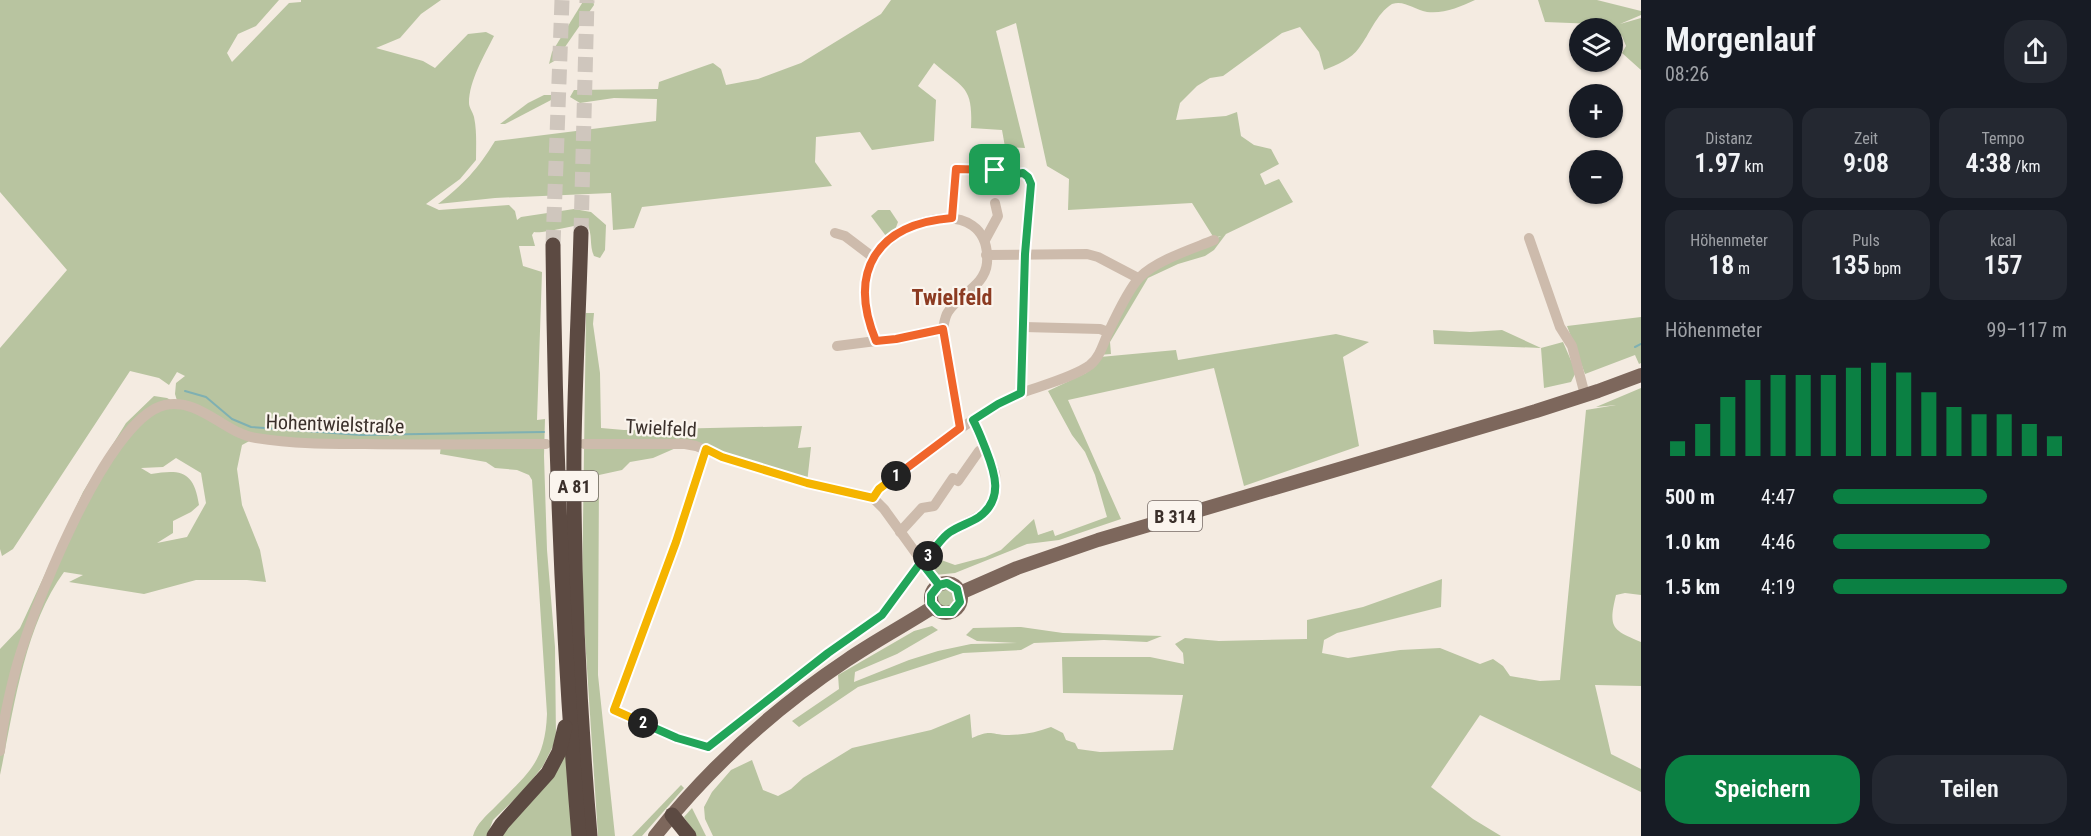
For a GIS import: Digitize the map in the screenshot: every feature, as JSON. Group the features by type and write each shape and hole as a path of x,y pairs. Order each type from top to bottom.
{"highway":[{"name":"A 81","path":"581,233 574,444 574,525 578,647 590,836"},
{"name":"A 81","path":"553,244 558,512 579,836"},
{"path":"494,836 548,773 560,752 564,730 570,719"},
{"path":"669,819 679,836"},
{"path":"669,819 689,836"}],"main road":[{"name":"B 314","path":"960,592 1034,561 1155,522 1585,395 1641,375"},
{"path":"951,584 960,592 959,606 952,612 943,613 933,607 931,595 939,585 951,584"},
{"path":"655,836 727,758 789,702 846,661 933,607"}],"street":[{"path":"952,218 956,169 995,170 1010,175 1023,173 1028,177 1031,184 1025,254 1021,393"},
{"path":"960,428 943,329 947,313 960,297 983,277 987,265 985,240 998,216 996,203"},
{"path":"876,341 868,322 865,300 867,274 884,244 897,233 916,223 952,218 975,228 985,240"},
{"path":"835,233 845,236 874,258"},
{"path":"1529,238 1560,327 1572,346 1585,395"},
{"path":"939,585 884,509 873,498 879,489 960,428 998,404 1021,393 1059,380 1089,365 1099,355 1108,332 1138,278 1166,261 1214,240"},
{"path":"986,255 1086,254 1098,257 1138,278"},
{"path":"1024,327 1100,329 1108,332"},
{"path":"837,346 896,339 943,329"},
{"name":"Hohentwielstraße","path":"0,751 14,674 60,548 81,506 124,436 142,417 157,408 182,405 200,410 240,434 319,444 546,444"},
{"path":"706,449 676,542 614,710 677,738 708,747 828,653 882,615 940,540 988,508 994,497 995,474 973,420"},
{"name":"Twielfeld","path":"584,444 684,444 706,449 722,457 807,483 873,498"},
{"path":"900,532 922,508 934,506 952,478 958,481 979,451"}],"green space":[{"path":"0,0 279,0 256,26 238,34 227,53 232,62 289,3 301,2 301,0 441,0 421,14 400,38 376,48 423,61 435,68 468,34 486,32 494,36 478,69 470,95 469,105 476,128 476,160 460,179 426,204 439,210 509,205 515,211 517,220 521,217 574,209 591,212 606,225 605,250 600,258 594,256 587,223 552,231 534,232 532,235 535,246 519,246 523,266 542,272 537,420 545,419 547,550 555,647 556,740 543,766 524,790 493,820 487,836 473,836 482,820 533,766 546,731 547,714 532,480 529,475 517,470 495,468 486,462 440,454 441,445 255,438 242,445 237,469 242,505 260,550 266,582 196,580 144,594 69,582 83,575 64,572 50,594 30,643 22,669 0,775 0,649 20,628 83,492 126,423 154,396 167,398 178,404 175,394 176,383 185,376 177,372 169,385 159,378 130,371 13,549 2,556 0,549 0,348 67,270 0,192","holes":["176,458 201,473 206,503 187,537 157,543 173,533 173,521 199,505 197,494 190,479 184,475 170,472 151,474 141,468 163,467"]},
{"path":"584,0 593,0 594,5 556,60 549,64 552,52"},
{"path":"891,0 1475,0 1440,12 1422,11 1401,3 1392,4 1377,19 1356,52 1324,70 1319,52 1300,27 1282,33 1223,76 1210,78 1197,86 1180,103 1176,120 1226,116 1237,112 1241,136 1254,145 1271,149 1279,164 1260,174 1265,185 1279,179 1293,202 1226,234 1214,250 1205,256 1178,264 1148,278 1110,342 1111,354 1099,355 1138,278 1221,236 1214,238 1192,203 1068,210 1069,179 1047,166 1016,23 996,31 1025,148 1005,147 1002,130 971,128 970,104 965,90 934,63 918,86 936,100 934,141 872,150 860,132 816,137 815,162 832,186 642,207 634,228 613,230 611,193 495,198 438,204 470,176 495,141 656,121 657,99 614,98 580,103 570,97 574,90 658,89 659,82 713,63 721,69 726,85 758,79 801,63 881,14"},
{"path":"1538,0 1597,0 1641,11 1641,15 1623,23 1623,18 1569,18 1569,23 1545,22"},
{"path":"1641,18 1641,70 1623,54 1626,46 1623,38 1623,23"},
{"path":"544,95 551,95 553,99 505,124 500,124 528,103"},
{"path":"878,210 890,210 898,222 895,230 886,236 871,216"},
{"path":"586,313 594,313 593,324 600,373 601,428 624,430 802,426 798,448 811,447 807,483 685,444 653,458 630,462 622,470 599,475 598,675 615,836 598,836 582,592"},
{"path":"1641,317 1641,363 1639,364 1635,355 1585,374 1567,326"},
{"path":"1433,330 1470,332 1502,330 1541,348 1434,344"},
{"path":"1336,334 1369,342 1343,357 1359,446 1244,486 1214,368 1068,400 1121,519 1059,540 1027,544 955,573 935,575 929,566 933,557 955,565 1001,550 1034,519 1038,535 1053,530 1055,536 1107,517 1095,475 1085,452 1072,435 1048,391 1086,373 1100,357 1176,350 1178,360"},
{"path":"1563,342 1576,372 1571,382 1544,388 1541,348"},
{"path":"1641,388 1641,595 1625,593 1616,595 1612,615 1618,631 1641,642 1641,686 1595,685 1611,754 1641,769 1641,792 1480,715 1431,787 1473,819 1501,836 713,836 705,819 704,807 712,792 731,770 752,760 763,790 778,796 852,748 931,730 970,714 972,738 988,733 1025,734 1051,727 1063,733 1066,740 1075,743 1078,749 1100,752 1173,750 1183,695 1063,693 1062,657 1150,657 1184,664 1183,653 1175,644 1185,638 1219,641 1307,639 1307,620 1363,607 1442,579 1441,607 1337,633 1324,640 1322,653 1348,658 1400,650 1440,648 1480,664 1493,659 1503,666 1510,676 1540,681 1560,680 1586,410 1616,405 1596,407"},
{"path":"945,588 953,591 956,599 953,607 945,610 937,607 934,599 937,591"},
{"path":"932,626 938,630 897,654 855,672 854,682 938,651 971,644 1017,643 977,641 966,635 973,628 1021,627 1063,633 1162,636 1147,642 1104,640 1034,643 1021,650 963,653 858,687 799,727 792,721 839,689 838,675 914,631"},
{"path":"566,751 573,836 499,836"},
{"path":"681,785 684,788 642,836 632,836"},
{"path":"692,808 706,836 696,836 684,817"}],"waterway":[{"path":"1635,347 1641,344"},
{"path":"185,391 206,397 232,419 251,427 361,435 544,432"}],"tunnel":[{"path":"553,245 562,0"},
{"path":"581,233 587,0"}],"district":[{"name":"Twielfeld","path":"952,297"}],"route":[{"path":"995,170 956,169 952,218 916,223 897,233 884,244 867,274 865,300 868,322 876,341 943,329 960,428 879,489 873,498 807,483 722,457 706,449 676,542 614,710 677,738 708,747 828,653 882,615 921,562 939,585 951,584 960,592 959,606 956,610 947,613 939,612 933,607 931,595 939,585 934,578 921,562 933,551 940,540 988,508 994,497 995,474 973,420 1021,393 1025,254 1031,184 1023,173 1010,175 995,170"}]}
